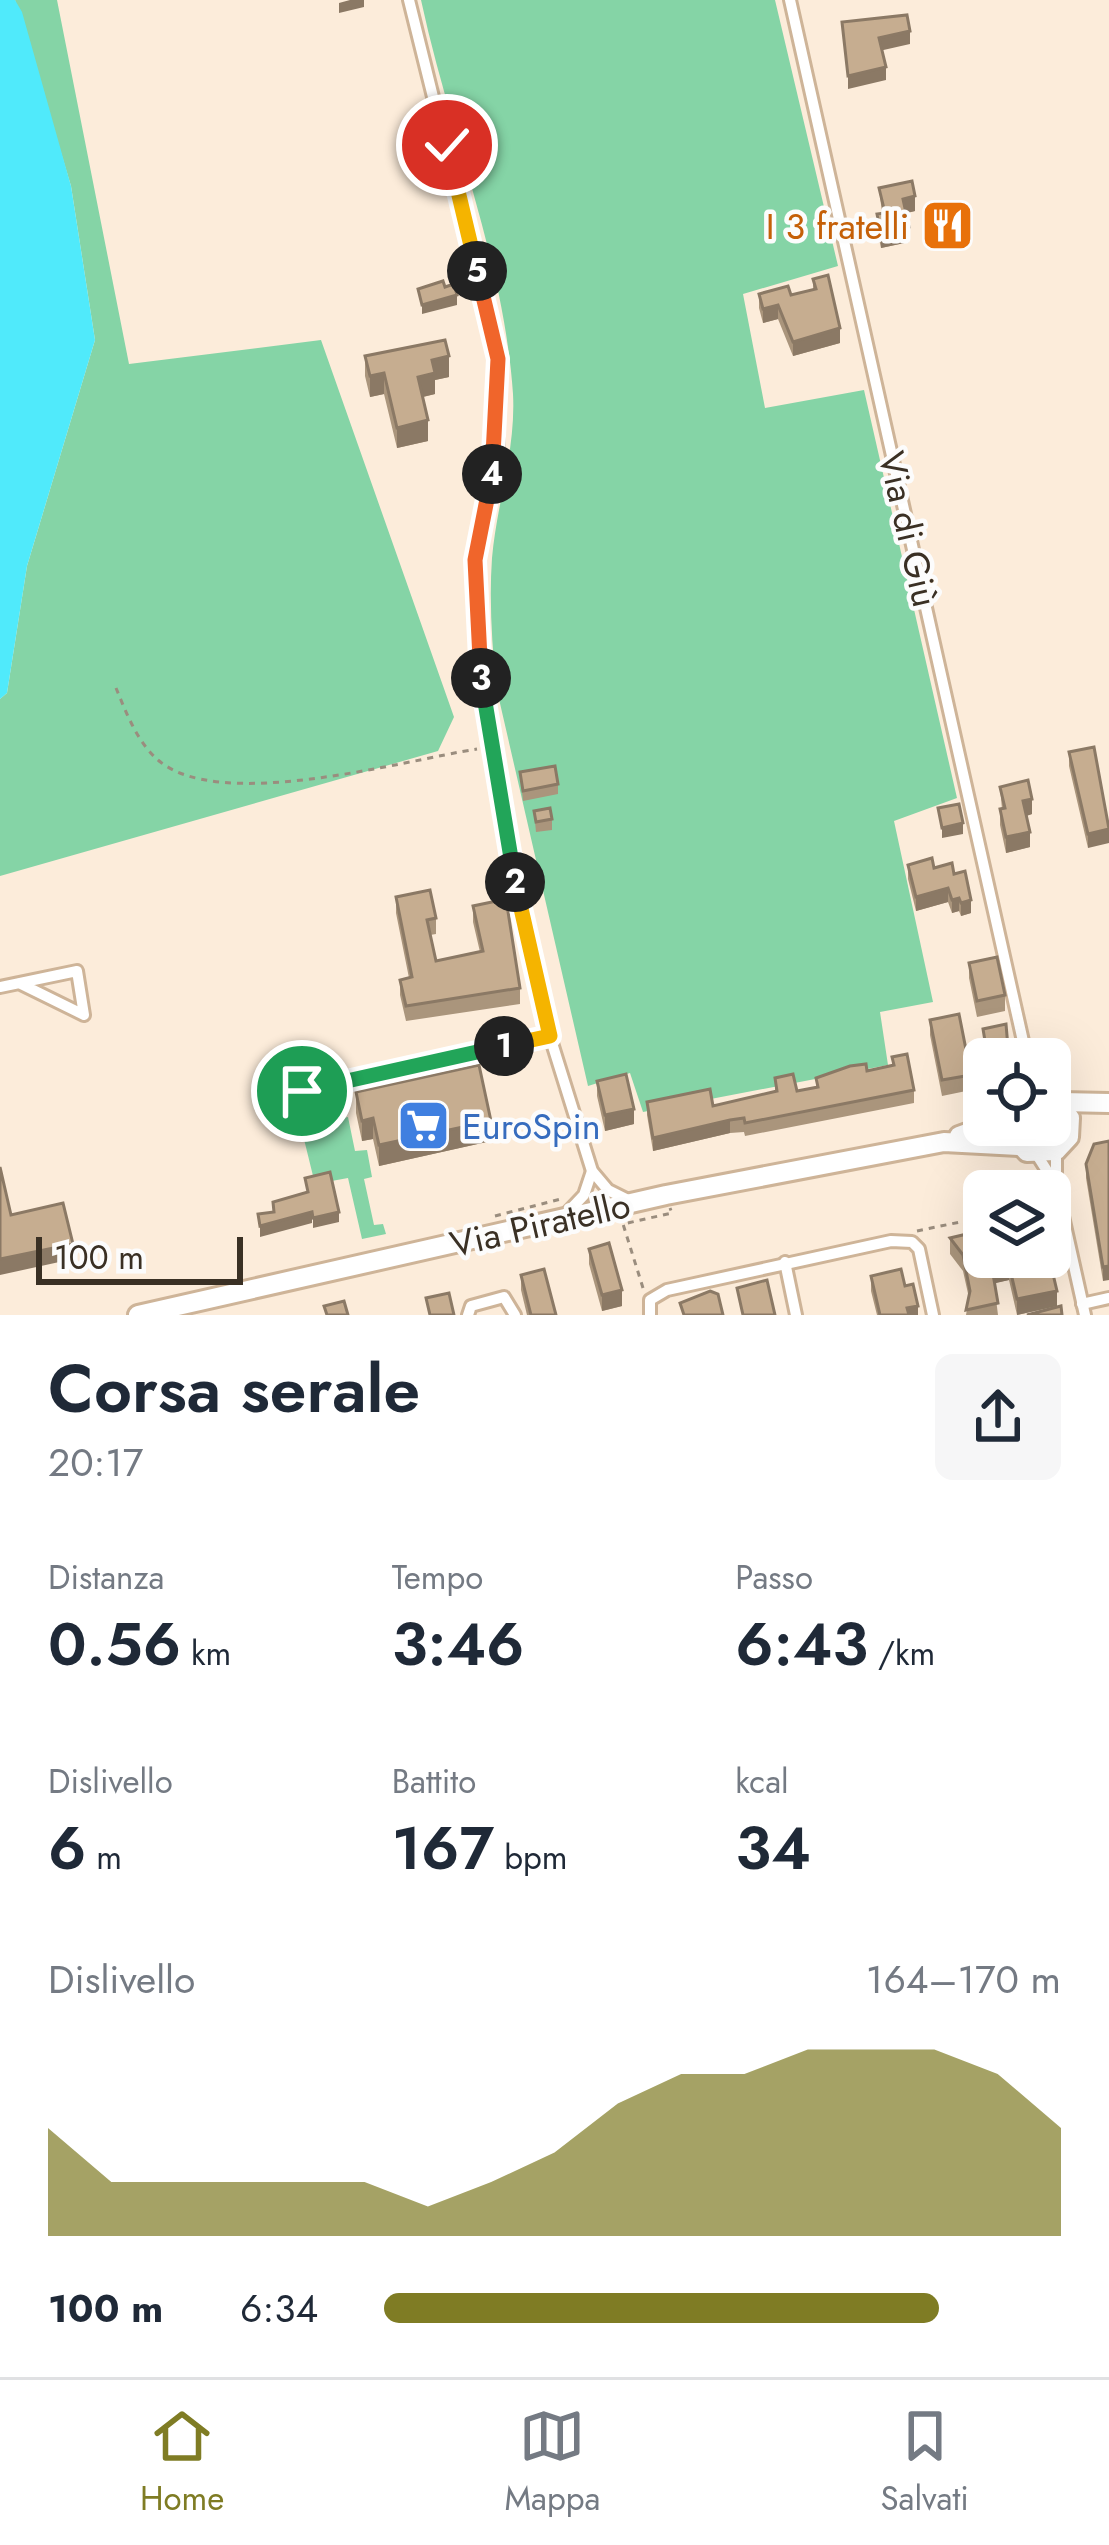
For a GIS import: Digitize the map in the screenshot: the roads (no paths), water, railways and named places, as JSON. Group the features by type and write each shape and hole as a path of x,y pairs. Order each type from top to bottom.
{"main road":[{"path":"1071,1102 1109,1107"},
{"path":"1045,1147 1109,1107"},
{"name":"Via Piratello","path":"138,1315 633,1202 963,1135"},
{"name":"Via Piratello","path":"944,1142 1045,1147"}],"street":[{"path":"409,0 498,359 498,446 475,560 476,648 524,931 592,1172 608,1190 633,1202"},
{"name":"Via di Giù","path":"790,0 1022,1038"},
{"path":"0,987 19,983 77,971 84,1015 19,983"},
{"path":"302,1091 550,1036"},
{"path":"1045,1147 1052,1170"},
{"path":"1045,1147 1052,1170"},
{"path":"560,1219 584,1195 592,1172"},
{"path":"650,1315 650,1300 667,1291 785,1262 900,1242 919,1249 933,1315"},
{"path":"1071,1254 1083,1310 1109,1298"},
{"path":"785,1262 796,1315"},
{"path":"468,1315 471,1306 504,1297 511,1301 514,1315"}],"water":[{"path":"0,0 15,0 22,12 71,186 95,340 27,566 7,693 0,699"}],"place":[{"name":"I 3 fratelli","path":"948,226"},
{"name":"EuroSpin","path":"423,1126"}]}
